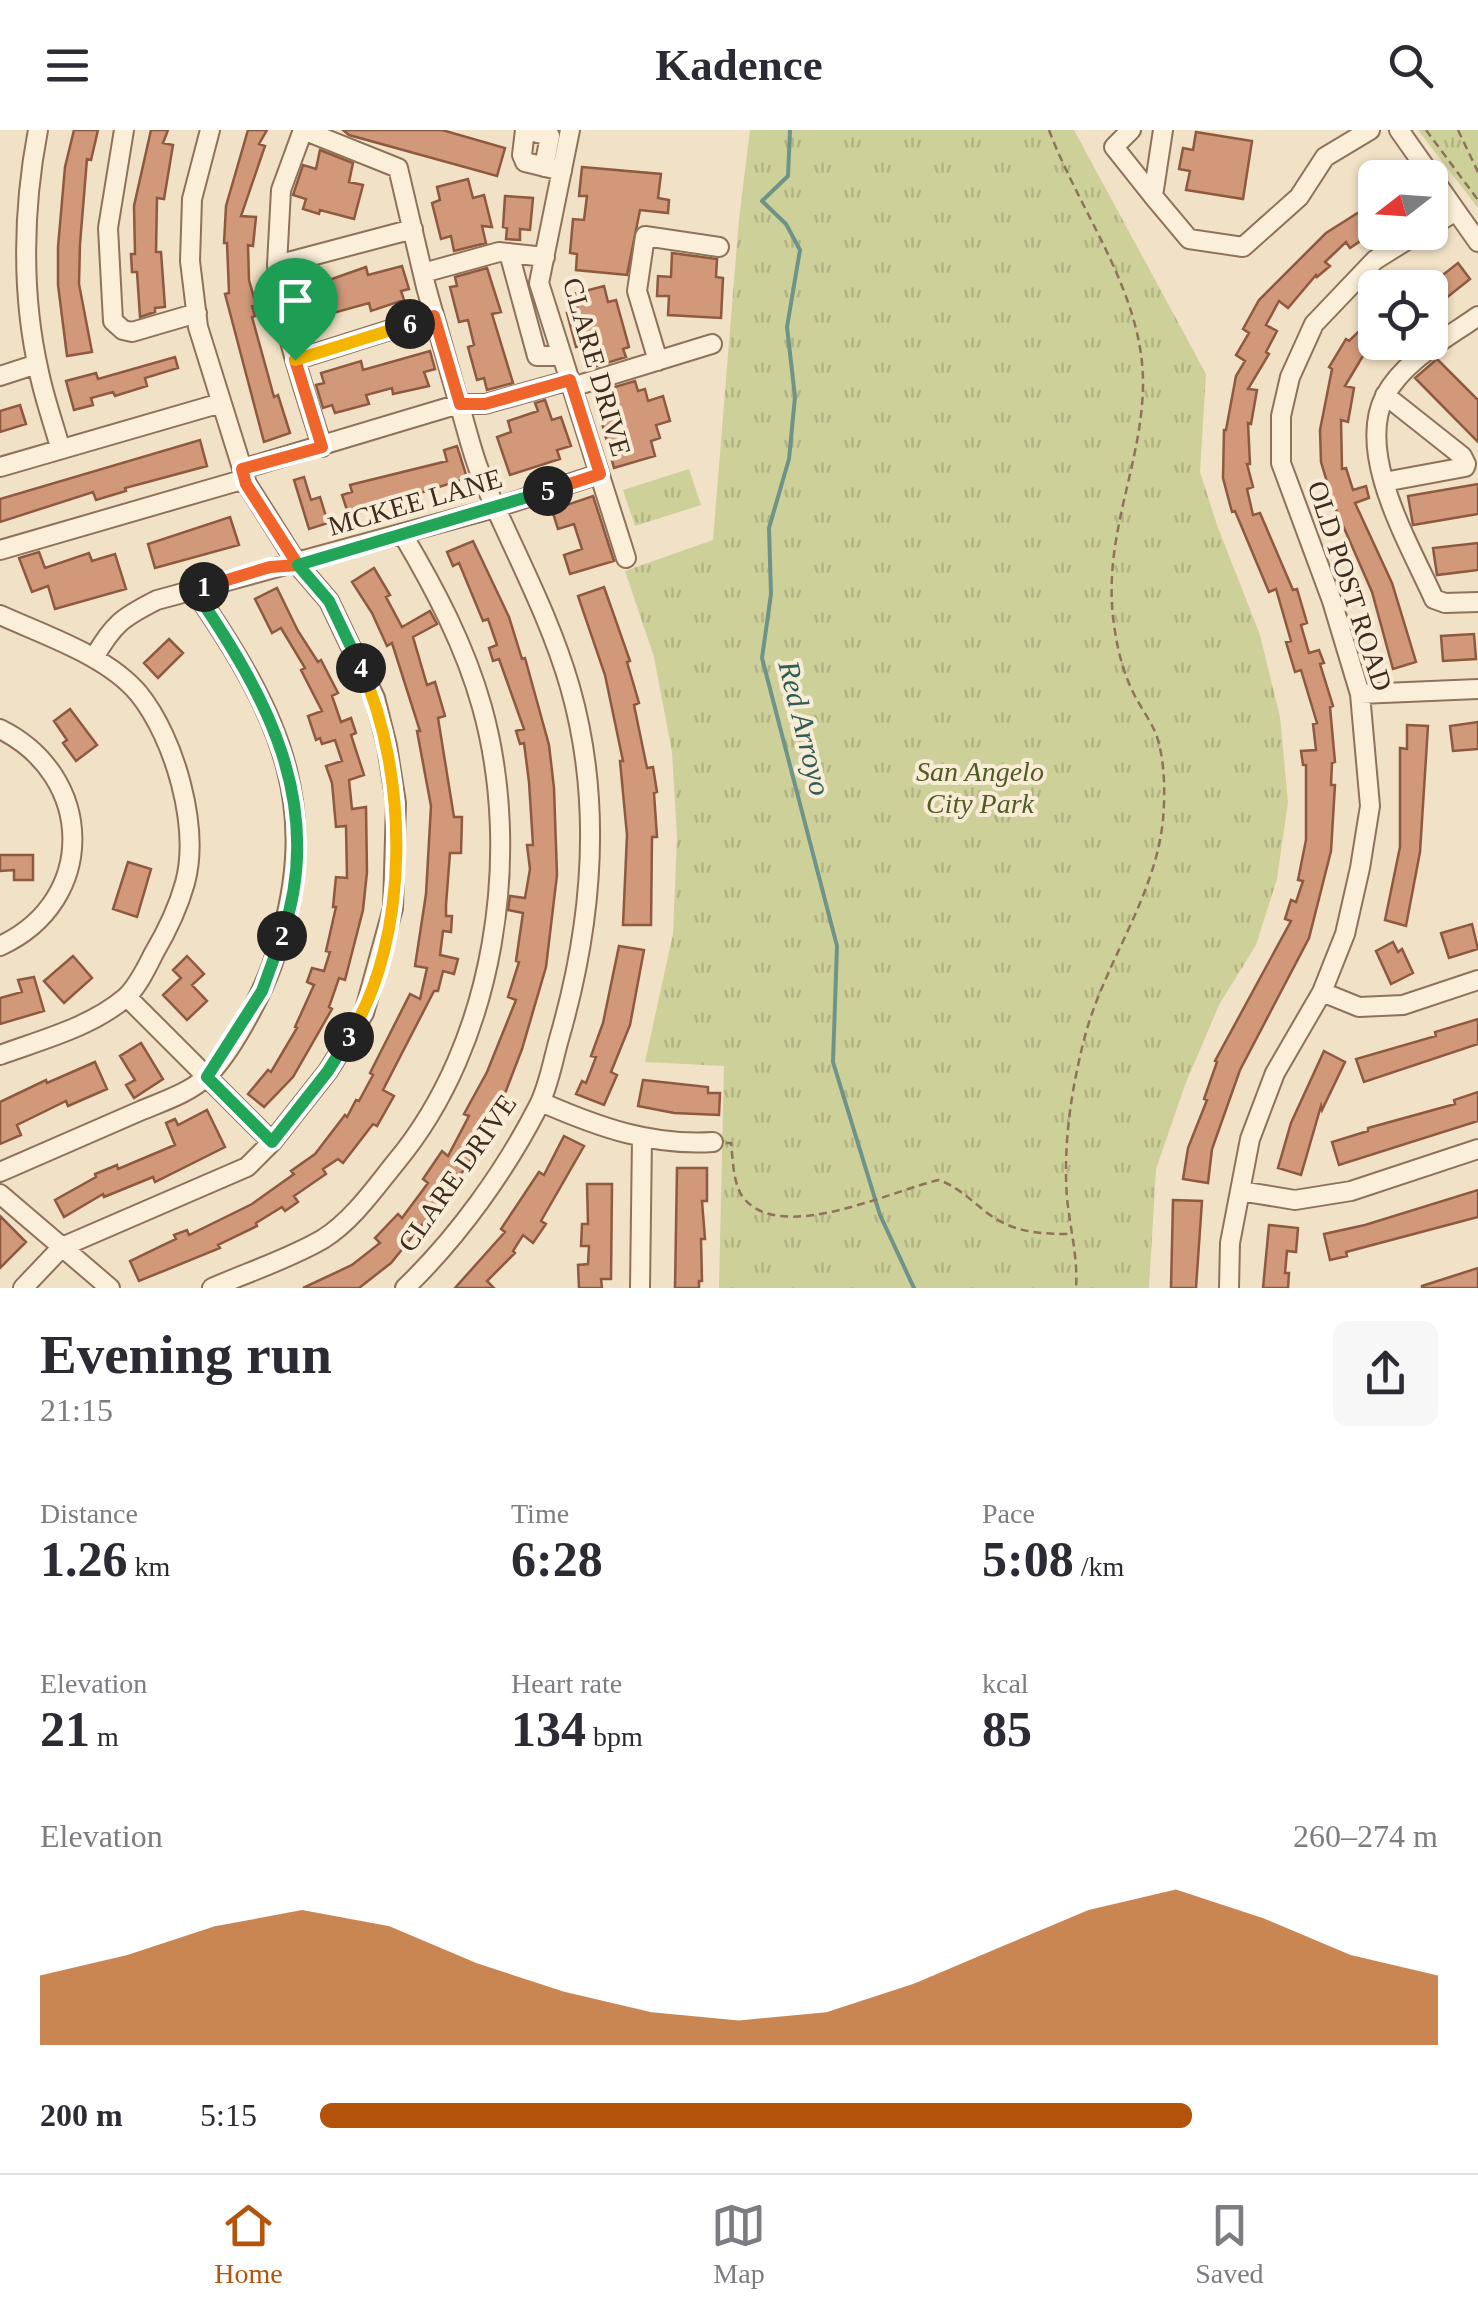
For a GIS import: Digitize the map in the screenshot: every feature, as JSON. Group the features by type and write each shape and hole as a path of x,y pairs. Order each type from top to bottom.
{"street":[{"path":"38,130 26,242 28,305 37,364 60,448"},
{"path":"124,130 108,228 113,321 132,332 196,313"},
{"path":"24,1288 62,1247 247,1167 272,1142 328,1071 364,1013 392,908 396,802 375,698 329,601 298,565 243,474 196,313 190,261 192,199 210,130"},
{"path":"303,130 281,190 277,265 279,296 322,447"},
{"name":"CLARE DRIVE","path":"303,130 398,168 434,316 477,464 544,614 570,688 592,831 577,977 541,1102 492,1182 429,1265 405,1288"},
{"path":"525,130 522,156 526,162 553,169"},
{"name":"CLARE DRIVE","path":"570,130 553,169 539,282 626,558"},
{"path":"1131,130 1114,147 1189,239 1243,247 1299,197 1324,157 1370,130"},
{"path":"1153,196 1163,130"},
{"path":"1399,130 1478,242"},
{"path":"1448,216 1456,211"},
{"path":"277,265 413,229"},
{"path":"658,360 638,292 645,236 719,248"},
{"name":"OLD POST ROAD","path":"1229,1288 1230,1243 1250,1139 1275,1073 1322,992 1344,934 1370,806 1360,694 1332,601 1281,463 1281,416 1290,377 1314,324 1375,260 1391,250"},
{"path":"423,272 499,252 545,257"},
{"path":"509,253 537,356 562,356"},
{"path":"295,360 434,316"},
{"path":"1478,316 1424,354 1385,394 1377,442 1384,482 1434,599 1444,603 1478,602"},
{"path":"0,550 460,404 485,404 712,344"},
{"path":"0,376 37,364"},
{"path":"1384,482 1466,464 1462,456 1385,394"},
{"path":"0,467 221,403"},
{"name":"MCKEE LANE","path":"94,658 122,617 158,600 270,567 298,565 600,474"},
{"path":"212,1288 324,1238 350,1216 412,1143 432,1110 480,1002 490,960 496,904 500,828 496,767 469,668 433,586 403,535"},
{"path":"0,1172 176,1096 207,1077 262,991 279,944 292,889 297,821 286,763 263,701 233,647 194,590"},
{"path":"0,615 94,658 138,693 164,736 180,777 188,835 186,880 167,930 127,997 78,1026 0,1055"},
{"path":"1360,694 1478,689"},
{"path":"0,729 23,742 55,778 67,797 72,833 61,893 29,929 0,946"},
{"path":"1322,992 1359,1007 1404,1004 1478,980"},
{"path":"127,997 272,1142"},
{"path":"541,1102 642,1138 677,1144 713,1142"},
{"path":"640,1288 642,1138"},
{"path":"1240,1191 1295,1200 1332,1194 1478,1150"},
{"path":"0,1194 110,1288"}],"path":[{"path":"1050,130 1128,305 1138,342 1143,382 1141,413 1118,520 1111,585 1118,652 1131,688 1159,742 1164,776 1159,852 1090,1015 1075,1080 1066,1162 1076,1288"},
{"path":"1426,130 1478,200"},
{"path":"1458,130 1478,172"},
{"path":"713,1142 731,1143 740,1192 754,1209 779,1218 810,1217 939,1180 1020,1230 1073,1234"}],"green space":[{"name":"San Angelo City Park","path":"750,130 1074,130 1206,374 1200,472 1260,635 1280,717 1288,802 1277,879 1256,945 1219,1005 1185,1085 1156,1169 1149,1288 719,1288 724,1066 645,1062 673,934 677,837 672,752 654,657 625,571 713,540"},
{"path":"1418,130 1478,130 1478,208 1448,169 1448,160 1441,160"},
{"path":"689,469 701,505 635,526 623,490"}],"building":[{"path":"74,130 98,130 91,160 87,159 80,244 79,284 92,352 67,356 58,285 58,247 65,167"},
{"path":"151,130 168,130 163,143 173,145 164,199 157,198 156,252 161,252 165,307 140,317 137,272 132,272 131,254 135,254 134,206"},
{"path":"248,130 267,130 259,144 265,146 241,216 256,217 253,246 248,245 249,280 256,305 252,306 252,317 274,397 278,395 290,433 264,442 225,294 229,293 224,243 226,206"},
{"path":"343,130 442,130 505,148 497,176 349,135"},
{"path":"1196,132 1252,141 1243,199 1186,190 1190,171 1179,169 1183,148 1193,150"},
{"path":"320,150 353,163 349,182 363,185 354,219 303,209 306,199 293,195 303,165 316,169"},
{"path":"582,167 661,174 658,198 669,200 668,213 640,210 627,275 576,270 577,254 570,253 573,219 584,220 587,196 579,196"},
{"path":"468,179 473,198 484,195 492,227 482,226 486,243 454,251 451,236 441,239 432,203 440,200 437,187"},
{"path":"505,196 533,198 530,230 520,229 520,240 506,239"},
{"path":"1358,213 1358,243 1350,248 1346,242 1325,262 1330,266 1316,275 1288,308 1279,301 1266,325 1277,331 1266,352 1269,354 1248,389 1257,390 1251,424 1248,423 1247,464 1253,487 1247,489 1253,515 1260,513 1293,590 1297,589 1307,623 1301,625 1309,653 1319,650 1324,663 1320,664 1333,706 1330,707 1335,762 1331,785 1335,785 1331,851 1309,938 1240,1070 1212,1149 1208,1183 1183,1179 1188,1148 1207,1100 1204,1099 1215,1061 1291,921 1285,919 1303,881 1298,880 1306,840 1306,765 1301,751 1316,750 1313,724 1317,723 1301,670 1295,672 1286,642 1291,641 1276,589 1269,592 1235,511 1232,512 1223,478 1224,430 1236,376 1245,361 1236,355 1249,333 1243,329 1259,300 1326,233"},
{"path":"672,253 717,259 716,277 723,278 721,318 668,315 669,296 657,296 658,276 671,277"},
{"path":"1458,263 1470,279 1448,297 1448,271"},
{"path":"402,266 409,289 401,291 404,300 371,311 369,303 322,316 325,324 312,328 310,321 299,324 294,299 328,289 326,281 366,267 368,275"},
{"path":"487,268 501,312 492,314 513,383 487,390 484,378 477,380 468,347 474,345 468,320 459,322 450,287 457,286 455,277"},
{"path":"604,286 608,302 616,300 629,347 623,349 626,357 587,369 585,366 592,364 586,344 576,347 567,313 578,310 574,294"},
{"path":"1358,332 1360,360 1345,386 1354,388 1348,422 1341,420 1342,469 1346,468 1353,490 1366,486 1369,498 1355,503 1392,583 1416,662 1393,669 1372,592 1334,505 1321,462 1320,430 1332,369 1329,367 1346,339 1349,341"},
{"path":"430,351 435,369 424,372 429,386 393,394 392,388 366,395 369,404 335,413 332,405 323,408 316,385 324,383 321,373 361,361 363,370"},
{"path":"175,357 178,368 145,378 147,386 115,396 113,392 91,398 93,405 74,410 66,381 96,373 98,379"},
{"path":"1438,360 1478,400 1478,442 1415,378"},
{"path":"635,381 638,391 645,389 648,401 663,396 670,421 656,425 660,438 651,441 655,456 614,468 594,393"},
{"path":"545,400 552,420 561,417 571,446 557,450 560,459 510,475 497,437 511,432 508,421 538,411 535,403"},
{"path":"20,405 26,424 0,432 0,411"},
{"path":"200,440 207,466 96,500 93,492 0,522 0,499"},
{"path":"457,446 467,478 349,516 342,495 352,492 350,485 447,461 444,450"},
{"path":"304,477 311,500 320,497 328,523 309,529 294,480"},
{"path":"1478,484 1478,514 1413,525 1408,496"},
{"path":"593,496 614,561 570,574 564,555 582,549 574,524 558,529 552,510"},
{"path":"230,517 239,545 155,568 148,544"},
{"path":"473,541 509,617 522,659 525,658 549,745 557,875 546,967 504,1096 470,1161 446,1195 391,1263 359,1288 303,1288 352,1265 380,1243 375,1238 398,1214 402,1218 428,1183 423,1179 442,1151 448,1156 469,1116 464,1114 487,1072 516,1000 508,997 519,962 516,961 523,913 508,910 510,896 525,898 530,869 527,845 533,845 529,782 524,743 520,744 516,731 524,729 499,659 493,661 489,648 497,645 488,619 483,621 459,563 453,566 447,552"},
{"path":"1478,543 1478,570 1437,575 1433,548"},
{"path":"39,552 45,568 89,553 92,561 115,554 126,589 55,609 48,586 32,592 19,558"},
{"path":"374,568 402,627 430,611 437,624 413,637 427,685 435,682 445,716 438,718 454,817 462,817 461,853 450,853 446,916 452,916 451,932 443,931 440,955 458,959 454,974 443,971 438,991 434,991 383,1090 394,1096 377,1126 373,1124 343,1163 338,1159 323,1169 326,1174 294,1196 298,1202 285,1211 282,1207 257,1226 218,1245 220,1248 139,1281 130,1261 176,1239 174,1235 187,1230 189,1235 252,1204 315,1154 359,1101 410,994 420,999 427,968 415,966 426,894 431,806 420,731 392,643 387,646 352,582"},
{"path":"604,587 630,661 627,662 639,703 634,705 647,768 653,767 657,792 651,925 623,925 627,835 623,761 605,675 578,596"},
{"path":"277,588 298,631 318,662 321,660 338,693 332,696 341,722 351,718 356,733 351,735 364,775 349,780 352,809 366,807 367,872 363,910 345,980 339,978 329,1007 332,1009 293,1077 264,1107 248,1094 268,1070 271,1072 297,1028 314,985 307,982 312,968 324,971 336,907 336,877 347,878 346,826 336,827 332,783 326,766 342,761 335,740 322,744 320,738 316,740 308,716 322,711 301,670 305,668 281,628 272,633 255,599"},
{"path":"1474,634 1476,659 1443,661 1441,636"},
{"path":"169,639 183,653 158,678 144,663"},
{"path":"70,709 97,745 76,761 54,721"},
{"path":"1478,722 1478,749 1453,751 1450,726"},
{"path":"1407,725 1428,726 1420,852 1406,926 1385,920 1400,847 1400,748 1407,749"},
{"path":"0,855 33,855 33,880 14,880 14,870 0,871"},
{"path":"128,862 151,869 137,917 113,909"},
{"path":"1472,924 1478,949 1449,958 1441,933"},
{"path":"1393,942 1398,952 1402,949 1413,973 1391,984 1376,951"},
{"path":"619,946 644,950 630,1025 611,1072 617,1075 604,1105 576,1094 582,1081 586,1083 596,1057 591,1056 603,1023"},
{"path":"73,956 92,978 64,1003 44,981"},
{"path":"187,956 204,974 192,985 207,1001 187,1020 163,995 181,978 173,970"},
{"path":"34,977 44,1011 0,1024 0,998 22,992 18,980"},
{"path":"1478,1019 1478,1044 1364,1082 1356,1059 1436,1036 1435,1032"},
{"path":"141,1043 163,1079 134,1098 126,1085 135,1080 120,1056"},
{"path":"1324,1051 1345,1062 1322,1110 1321,1106 1301,1175 1278,1168 1291,1123"},
{"path":"95,1062 107,1089 68,1106 66,1101 17,1125 21,1135 0,1144 0,1102"},
{"path":"643,1080 708,1087 708,1093 720,1093 719,1115 638,1106"},
{"path":"1478,1092 1478,1121 1339,1165 1332,1142 1455,1104 1454,1100"},
{"path":"207,1110 225,1147 155,1182 153,1177 104,1197 103,1194 64,1217 55,1200 96,1177 95,1174 117,1165 118,1169 175,1145 166,1123 175,1119 178,1125"},
{"path":"564,1136 584,1146 541,1221 546,1224 533,1243 523,1235 515,1253 487,1281 494,1288 455,1288 505,1232 501,1229 539,1172 544,1175"},
{"path":"677,1168 707,1168 699,1288 675,1288"},
{"path":"587,1184 612,1184 611,1279 601,1279 602,1288 579,1288 578,1265 588,1264 589,1246 581,1246 582,1224 588,1224"},
{"path":"1478,1190 1478,1217 1346,1252 1347,1256 1330,1260 1324,1234"},
{"path":"1173,1200 1202,1201 1196,1288 1171,1288"},
{"path":"0,1216 26,1242 0,1268"},
{"path":"1269,1225 1298,1228 1296,1252 1287,1251 1288,1288 1263,1288"},
{"path":"1478,1268 1478,1288 1422,1288 1422,1286"}],"waterway":[{"name":"Red Arroyo","path":"790,130 788,176 762,201 786,224 800,250 787,327 795,397 789,459 769,528 771,594 762,658 837,946 833,1062 880,1215 914,1288"}],"route":[{"path":"295,360 322,447 242,469 246,484 298,565 270,567 194,590 233,647 263,701 290,777 297,821 295,870 284,929 262,991 207,1077 272,1142 328,1071 364,1013 392,908 396,848 396,802 375,698 329,601 298,565 600,474 570,380 485,404 460,404 434,316 295,360"}]}
